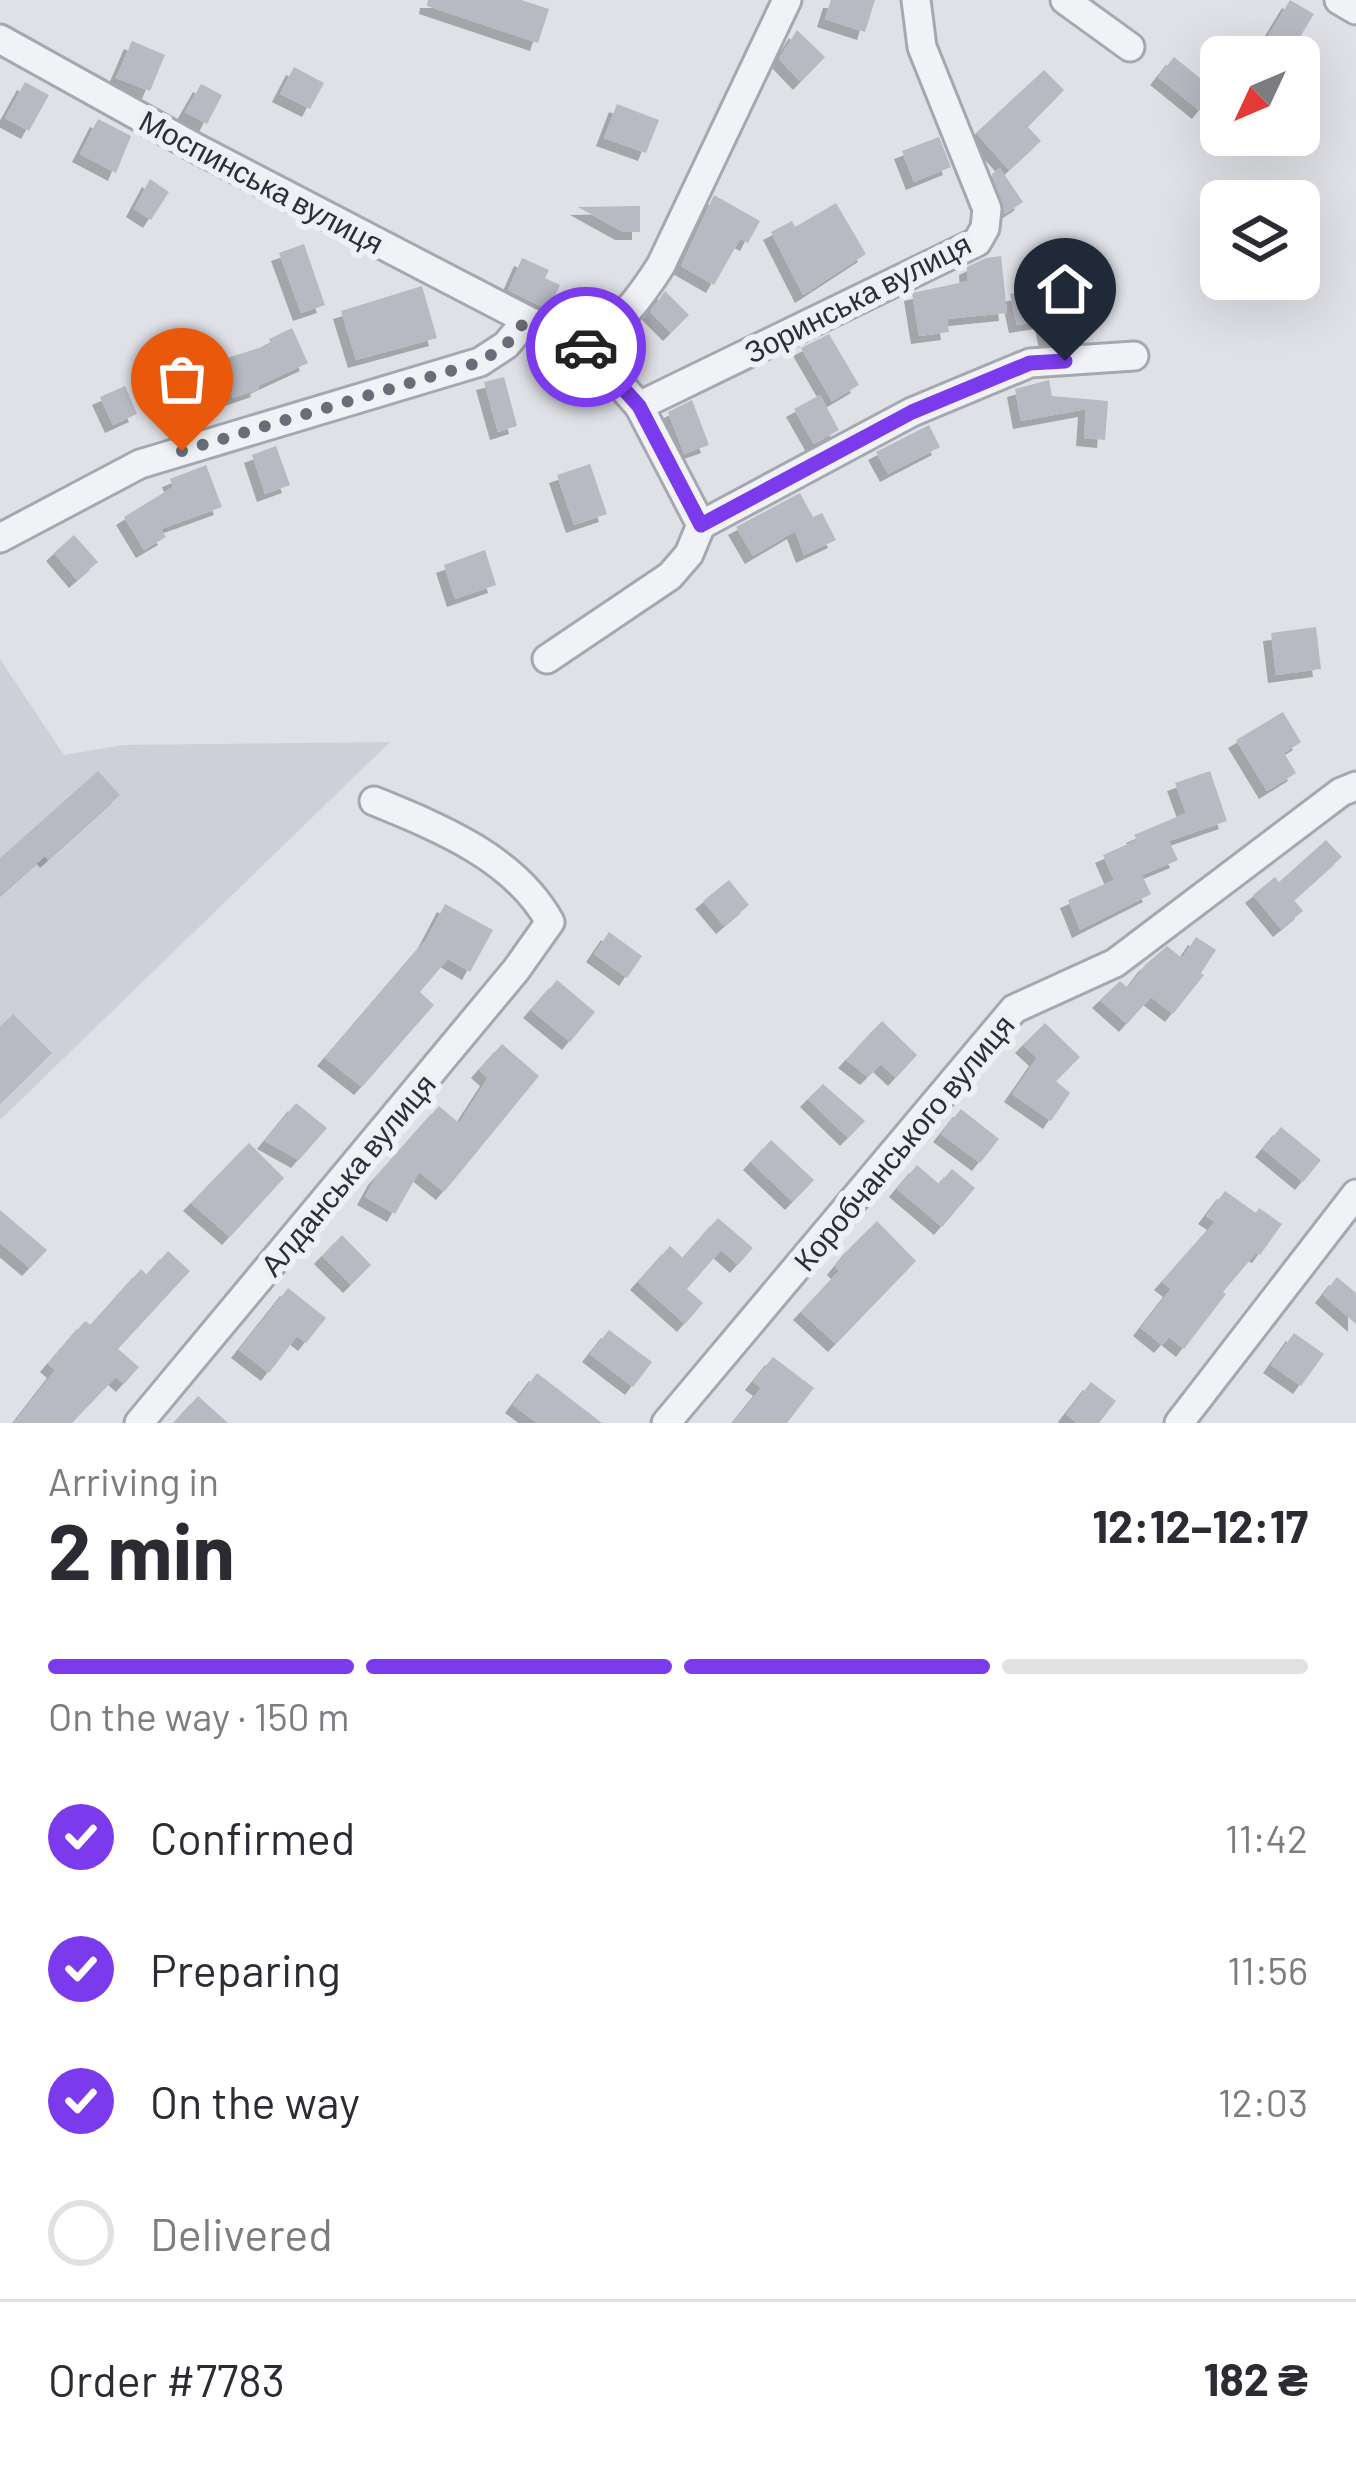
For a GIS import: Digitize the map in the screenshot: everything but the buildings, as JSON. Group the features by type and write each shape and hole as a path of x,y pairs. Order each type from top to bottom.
{"street":[{"path":"587,347 637,303 661,265 787,0"},
{"name":"Зоринська вулиця","path":"639,406 976,242 985,228 987,208 922,46 916,0"},
{"path":"1064,0 1130,47"},
{"path":"1339,0 1356,10"},
{"name":"Моспинська вулиця","path":"0,39 196,148 526,320 587,347 639,406 701,525"},
{"path":"0,538 140,464 480,362 506,345 526,320"},
{"path":"547,659 670,576 689,554 701,525 912,412 1030,363 1134,356"},
{"name":"Коробчанського вулиця","path":"666,1423 1014,1010 1114,963 1356,785"},
{"name":"Алданська вулиця","path":"139,1423 516,970 550,922 534,893 506,870 441,828 374,801"},
{"path":"1179,1423 1356,1194"}],"shaded area":[{"path":"0,659 64,755 123,745 390,742 0,1120"}],"way so far":[{"path":"182,451 480,362 506,345 526,320 586,347"}],"route":[{"path":"586,347 639,406 701,525 912,412 1030,363 1065,361"}]}
